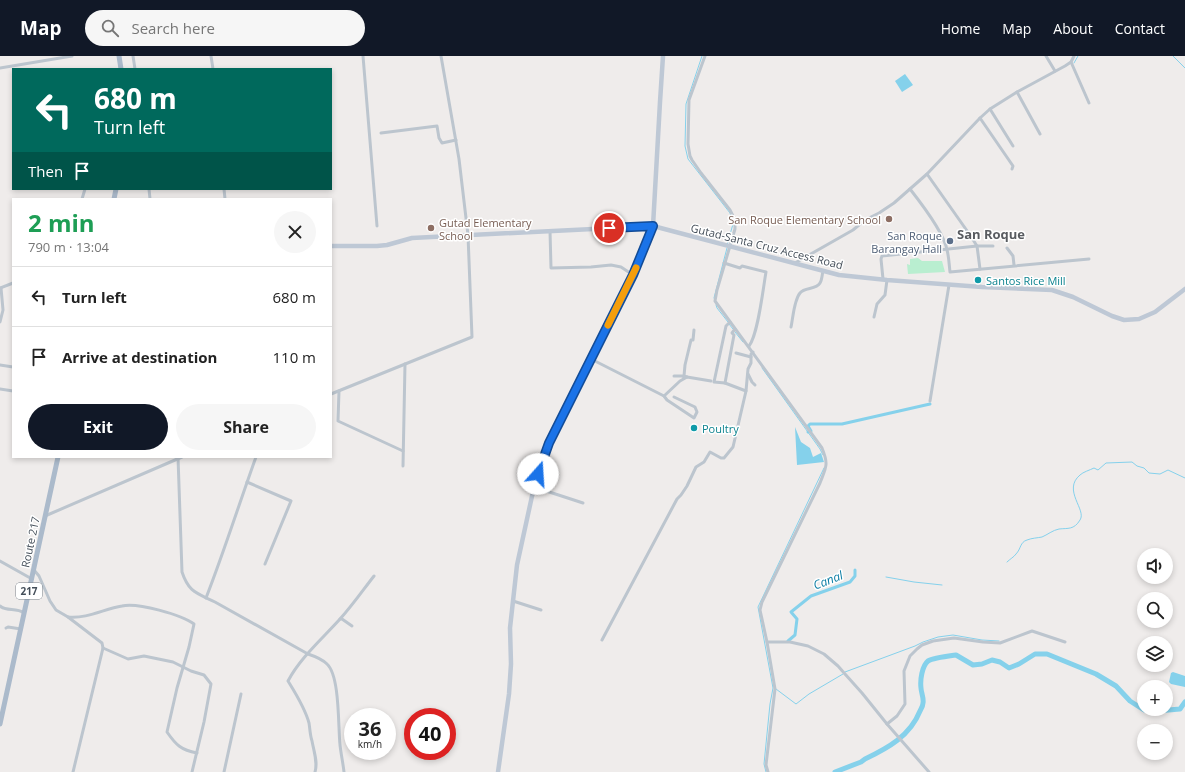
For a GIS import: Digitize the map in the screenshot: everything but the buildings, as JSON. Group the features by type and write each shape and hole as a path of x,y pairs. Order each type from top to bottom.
{"main road":[{"path":"119,56 121,68"},
{"path":"498,772 509,694 510,628 513,601 518,565 534,487 549,443 633,275 653,226 663,56"},
{"name":"Gutad-Santa Cruz Access Road","path":"332,246 377,246 387,245 412,238 653,226 795,262 839,275 885,280 1012,289 1052,290 1073,297 1112,316 1124,320 1139,318 1155,312 1185,289"},
{"name":"Route 217","path":"0,724 58,458"}],"street":[{"path":"0,68 72,56"},
{"path":"133,56 135,68"},
{"path":"211,56 213,68"},
{"path":"363,56 377,226"},
{"path":"332,394 472,337 468,236 456,140 441,56"},
{"path":"705,56 689,100 688,144 692,160 730,210 735,220 735,229 724,263 715,301 822,448 827,460 826,468 820,484 762,602 760,610 775,690 766,765 768,772"},
{"path":"1046,56 1055,71"},
{"path":"795,262 853,230 865,220 879,214 894,203 927,174 990,109 1071,62 1074,56"},
{"path":"1071,62 1089,103"},
{"path":"1017,92 1040,134"},
{"path":"990,109 1013,146"},
{"path":"980,118 1013,166 1012,169"},
{"path":"381,133 437,126 439,138 442,143 456,140"},
{"path":"927,174 977,246 980,269"},
{"path":"910,189 944,240 947,249 950,272 1089,259"},
{"path":"550,231 552,268 611,265 621,267 633,275"},
{"path":"874,317 877,304 885,295 885,280 881,259 882,256 977,246 992,246"},
{"path":"1007,248 1013,256 1014,266"},
{"path":"724,263 740,268 742,266 766,272 756,329 753,341 749,346"},
{"path":"791,328 795,306 800,293 808,288 818,286 823,271"},
{"path":"0,322 3,310 1,288 12,283"},
{"path":"930,401 949,284"},
{"path":"730,322 726,326 714,382 725,383 746,391"},
{"path":"725,383 732,350 734,335 732,333 735,329"},
{"path":"687,378 684,376 685,365 693,340 694,330"},
{"path":"602,640 677,499 681,495 696,467 704,462 710,452 724,458 733,447 746,391 748,369 751,363 751,354 753,352"},
{"path":"736,353 751,357"},
{"path":"591,359 664,396 694,418 697,412 695,407 674,397"},
{"path":"403,466 405,364"},
{"path":"0,365 12,367"},
{"path":"748,374 755,385"},
{"path":"674,376 711,381"},
{"path":"664,396 680,381 687,378"},
{"path":"0,389 12,391"},
{"path":"340,391 338,421 403,451"},
{"path":"45,516 178,458 182,572 185,582 192,590 327,664 332,673 336,691 340,745 344,772"},
{"path":"206,598 223,554 256,458"},
{"path":"247,482 291,501 265,564"},
{"path":"534,487 583,503"},
{"path":"0,561 32,579"},
{"path":"34,570 39,576 50,601 56,610 74,619 102,643 103,648 73,772"},
{"path":"315,772 316,757 309,724 304,711 288,681 326,632 340,619 374,576"},
{"path":"513,601 541,610"},
{"path":"74,619 124,605 147,607 188,620 194,624 189,647 182,667 167,732 185,751 197,753"},
{"path":"0,606 5,610 17,609 24,613"},
{"path":"340,619 352,626"},
{"path":"6,628 21,629"},
{"path":"887,724 897,716 906,704 904,671 910,656 922,645 954,638 1000,643 1032,631 1065,642"},
{"path":"767,642 790,642 808,646 823,654 838,666 929,772"},
{"path":"103,648 128,659 144,656 173,662 204,675 211,684 192,772"},
{"path":"224,772 241,694"}],"green space":[{"path":"918,258 922,261 942,261 945,272 908,274 907,264 910,265 910,259"}],"water":[{"path":"905,74 913,85 902,92 895,81"},
{"path":"795,427 801,442 810,448 813,457 821,453 824,462 797,465"},
{"path":"1173,672 1185,676 1185,687 1173,684 1173,680 1169,680 1171,673"}],"waterway":[{"path":"702,56 686,104 685,146 688,159 730,213 733,224 727,245"},
{"path":"1074,63 1078,56"},
{"path":"1173,56 1185,68"},
{"path":"714,298 727,248"},
{"path":"716,305 728,322"},
{"path":"729,324 733,329"},
{"path":"735,332 743,342"},
{"path":"762,368 823,455"},
{"path":"808,432 811,431 808,426 810,424 842,424 930,404"},
{"path":"1007,562 1018,552 1025,541 1042,537 1052,531 1071,528 1078,523 1081,516 1073,487 1075,481 1085,472 1094,468 1098,470 1106,463 1132,462 1137,466 1144,468 1149,473 1160,474 1168,470 1185,478"},
{"path":"766,772 764,764 773,688 758,607 824,468"},
{"name":"Canal","path":"788,641 795,635 797,619 791,612 811,596 850,582 855,576 855,570"},
{"path":"886,577 942,585"},
{"path":"845,672 938,637 953,635 982,640 999,641"},
{"path":"835,772 861,762 890,746 910,728 916,720 923,704 921,690 921,677 923,670 928,661 937,658 956,655 973,665 982,664 992,660 1000,662 1009,668 1019,664 1035,654 1047,654 1096,674 1116,686 1130,701 1144,710 1157,711 1180,709 1185,702"},
{"path":"776,689 796,704 809,694 843,674"}],"slow traffic":[{"path":"608,325 636,268"}],"place":[{"name":"San Roque Elementary School","path":"889,219"},
{"name":"Gutad Elementary School","path":"431,228"},
{"name":"San Roque Barangay Hall","path":"950,241"},
{"name":"Santos Rice Mill","path":"978,280"},
{"name":"Poultry","path":"694,428"}],"district":[{"name":"San Roque","path":"991,234"}],"route":[{"path":"538,474 549,443 633,275 653,226 609,228"}]}
